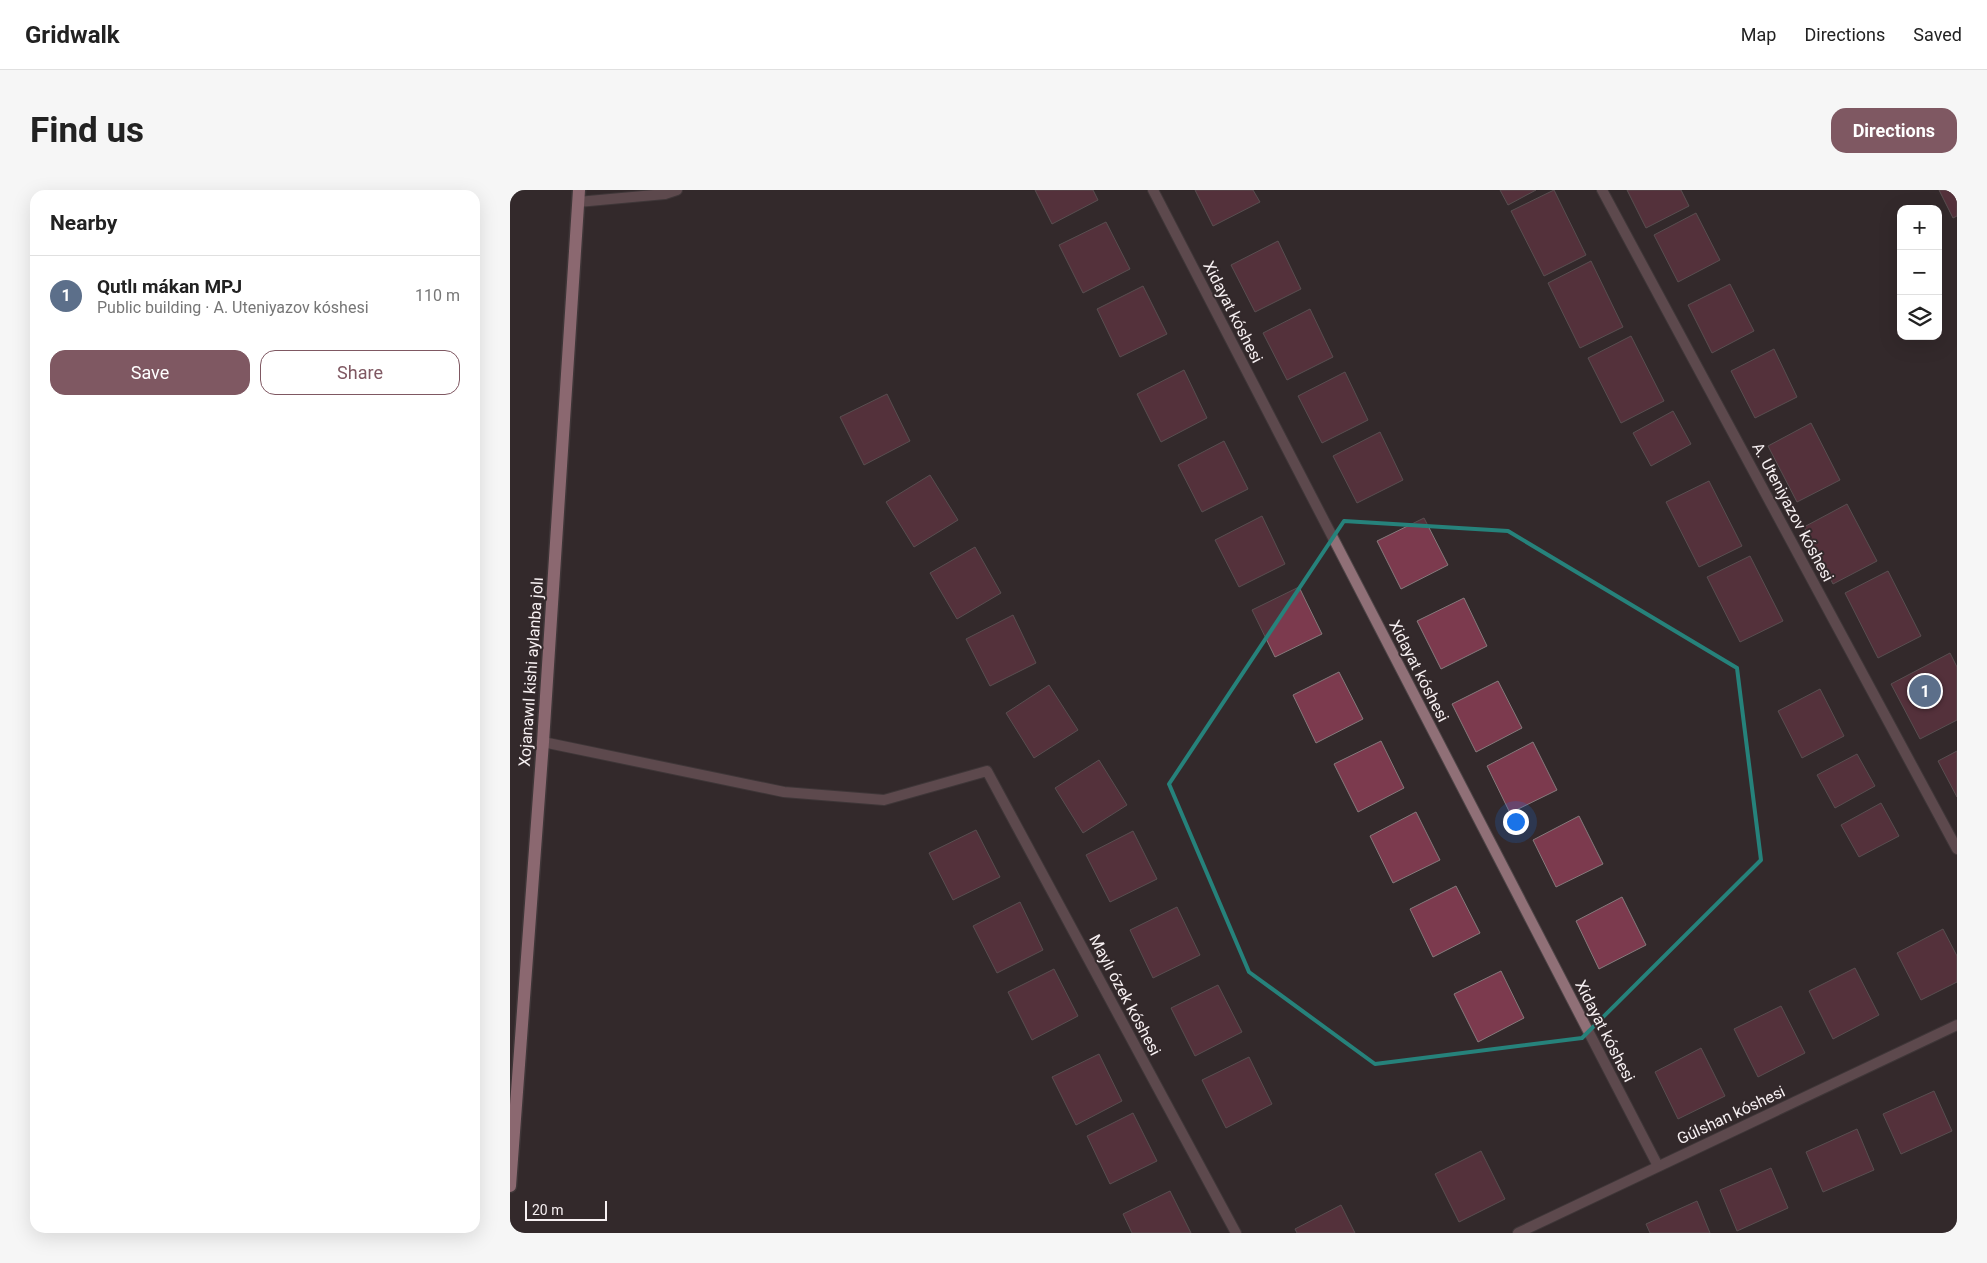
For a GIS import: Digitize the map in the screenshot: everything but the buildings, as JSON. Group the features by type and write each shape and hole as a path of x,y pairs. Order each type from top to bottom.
{"main road":[{"name":"Xojanawıl kishi aylanba jolı","path":"510,1186 543,742 579,196"}],"street":[{"path":"579,196 665,194 677,190"},
{"name":"Xidayat kóshesi","path":"1153,190 1658,1166"},
{"name":"A. Uteniyazov kóshesi","path":"1602,190 1957,849"},
{"name":"Maylı ózek kóshesi","path":"543,742 784,792 884,800 987,772 1236,1233"},
{"name":"Gúlshan kóshesi","path":"1518,1233 1957,1025"}],"highlighted area":[{"path":"1344,521 1508,531 1737,668 1761,860 1582,1038 1375,1064 1249,972 1169,784"}],"place":[{"name":"Qutlı mákan MPJ","path":"1925,691"}]}
